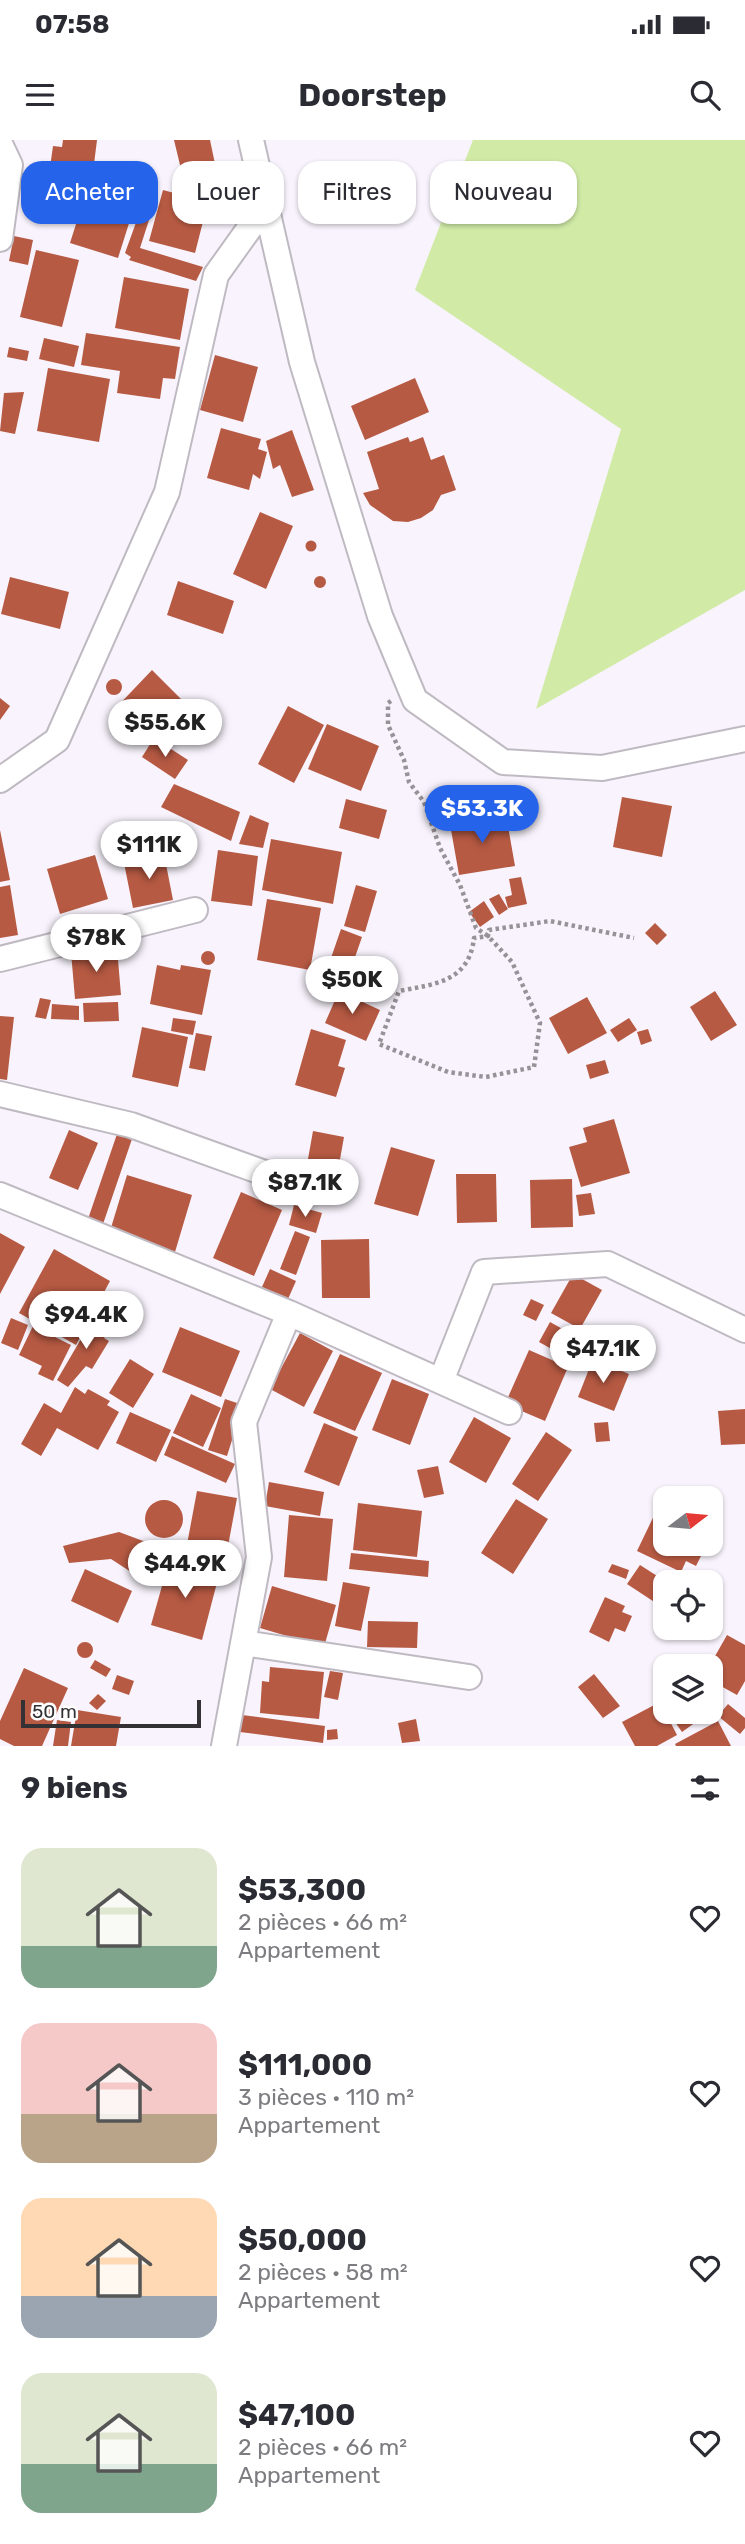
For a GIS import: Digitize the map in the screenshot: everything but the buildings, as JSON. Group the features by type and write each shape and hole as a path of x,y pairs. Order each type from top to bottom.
{"street":[{"path":"251,140 256,161"},
{"path":"0,145 10,165 0,239"},
{"path":"0,780 57,740 167,492 216,275 252,224"},
{"path":"270,224 302,362 380,616 415,701 503,762 602,768 745,739"},
{"path":"0,959 195,910"},
{"path":"0,1094 131,1125 295,1184"},
{"path":"0,1195 289,1313 509,1412"},
{"path":"441,1381 484,1272 608,1264 745,1330"},
{"path":"224,1746 259,1557 244,1422 289,1313"},
{"path":"243,1643 469,1677"}],"path":[{"path":"410,689 388,703 388,725 404,760 409,782 424,802 476,928 488,936 512,962 540,1023 534,1067 486,1077 448,1072 379,1044 399,991 436,984 457,974 472,954 474,938 488,936"},
{"path":"488,936 489,930 550,921 634,938"}],"green space":[{"path":"473,140 745,140 745,590 536,709 621,429 415,290 441,224 577,224 577,161 465,161"}]}
